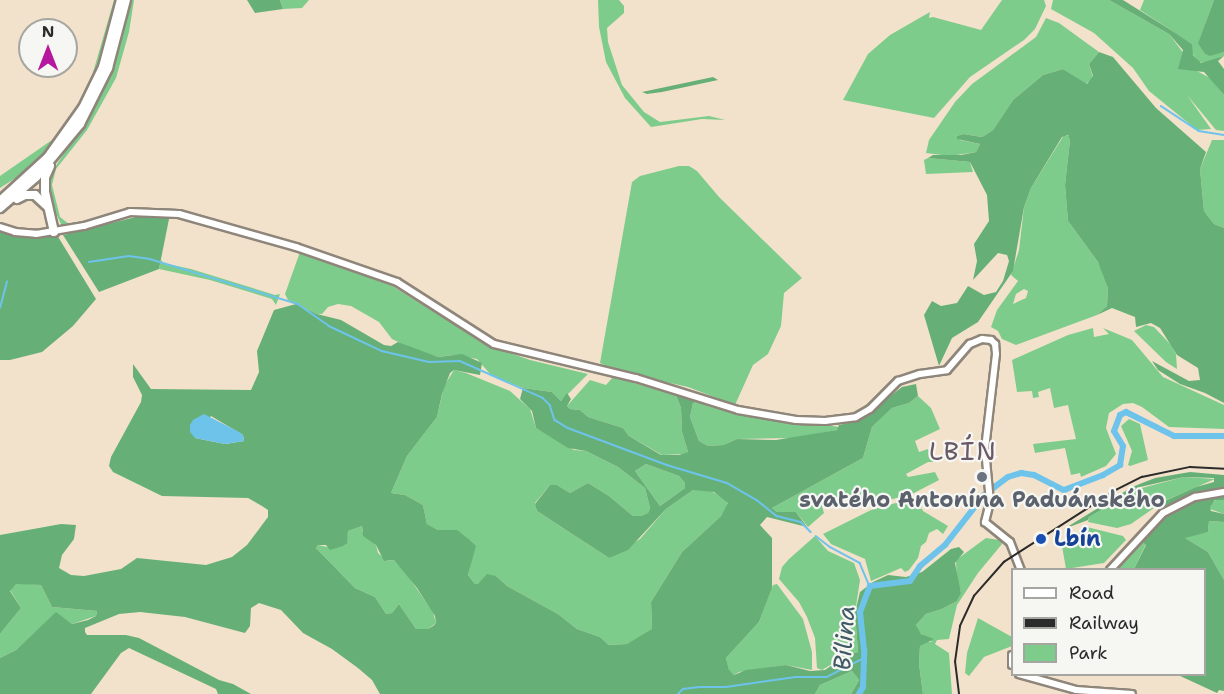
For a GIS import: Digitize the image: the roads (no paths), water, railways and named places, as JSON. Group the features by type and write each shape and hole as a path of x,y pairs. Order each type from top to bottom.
{"highway":[{"path":"0,201 48,157 83,108 103,67 121,0"},
{"path":"0,208 53,159 80,124 103,82 115,48 126,0"},
{"path":"53,159 45,183 54,232"},
{"path":"0,208 30,194 40,198 49,210"}],"street":[{"path":"0,227 25,234 54,232 130,212 179,214 297,247 398,282 494,344 636,378 738,410 796,420 825,421 856,417 870,409 898,381 920,374 947,370 970,344 987,339 995,344 996,354 986,449 987,485 990,498 985,522 1010,542 1020,568"},
{"path":"1112,568 1163,513 1195,497 1224,492"},
{"path":"1023,676 1076,690 1132,694"}],"water":[{"path":"204,414 239,432 243,435 244,441 225,444 195,438 190,432 190,425 193,420"}],"waterway":[{"path":"1161,106 1199,131 1224,135"},
{"path":"89,262 129,256 150,259 298,304 329,326 382,351 429,362 460,361 543,398 550,405 555,420 568,428 667,465 727,483 757,500 777,516 801,522 811,532"},
{"path":"0,308 7,282"},
{"name":"Bílina","path":"859,694 863,687 864,650 860,612 870,586 910,581 920,566 945,545 984,495 1008,477 1021,473 1034,475 1064,490 1103,475 1120,465 1123,446 1114,431 1120,415 1126,412 1174,436 1224,436"},
{"path":"816,536 830,547 860,563 870,586"},
{"path":"678,694 683,689 699,687 726,687 795,677 827,677 864,658"}],"railway":[{"path":"959,694 955,662 960,626 974,596 1004,562 1116,490 1142,477 1190,467 1224,469"}],"place":[{"name":"svatého Antonína Paduánského","path":"982,477"},
{"name":"Lbín","path":"1041,539"}],"district":[{"name":"LBÍN","path":"963,451"}]}
